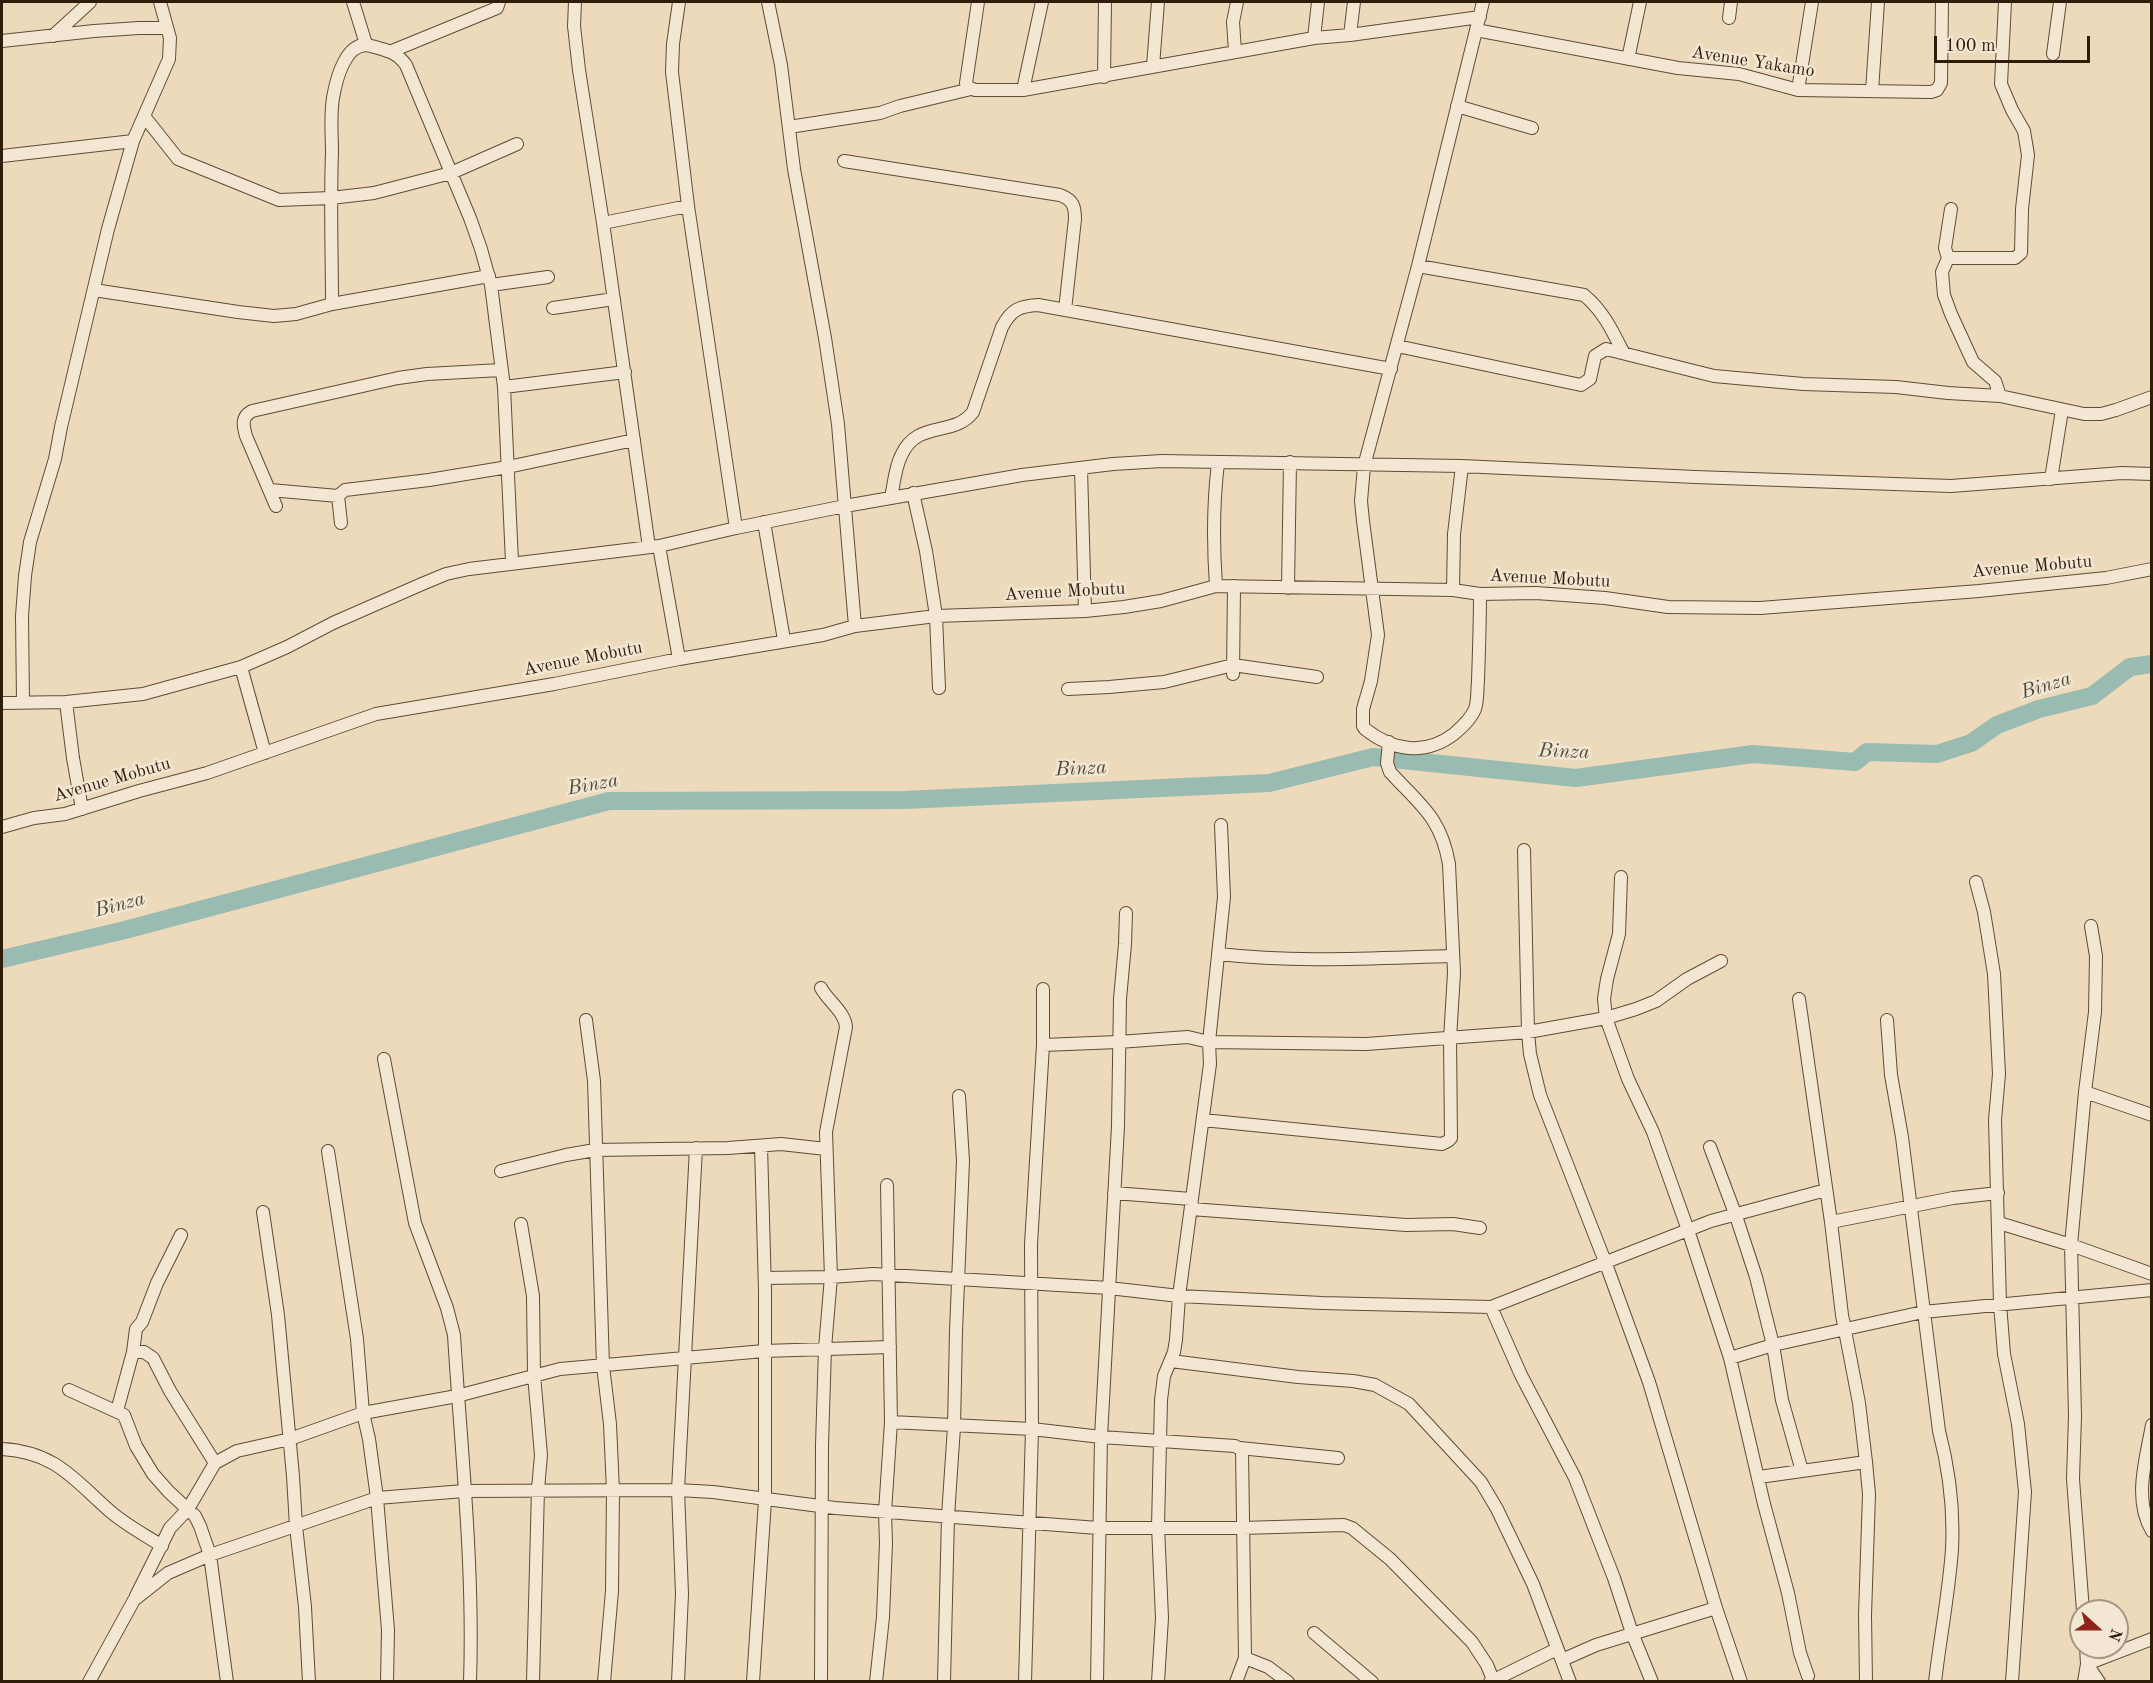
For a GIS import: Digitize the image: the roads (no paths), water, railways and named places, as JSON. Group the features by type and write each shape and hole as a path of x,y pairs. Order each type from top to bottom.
{"street":[{"path":"53,36 90,2"},
{"path":"23,701 22,616 30,542 55,459 108,229 134,141 169,58 170,38 160,2"},
{"path":"352,2 366,44"},
{"path":"392,51 497,8 499,2"},
{"path":"575,2 574,26 579,70 634,440 654,547 679,659"},
{"path":"679,2 672,72 688,206 736,528"},
{"path":"768,2 781,65 801,212 825,338 838,424 855,626"},
{"path":"971,89 966,83 978,2"},
{"path":"1023,90 1042,2"},
{"path":"1104,76 1105,2"},
{"path":"1153,66 1158,2"},
{"path":"1235,51 1233,21 1237,2"},
{"path":"1314,38 1318,2"},
{"path":"1350,35 1354,2"},
{"path":"1480,594 1477,696 1475,708 1469,720 1449,738 1424,749 1388,745 1365,729 1362,718 1378,644 1378,627 1361,501 1364,466 1418,266 1483,2"},
{"path":"1628,59 1640,2"},
{"path":"1728,18 1731,2"},
{"path":"1798,90 1812,2"},
{"path":"1872,91 1878,2"},
{"name":"Avenue Yakamo","path":"1476,30 1678,68 1739,75 1798,90 1931,92 1940,87 1942,2"},
{"path":"1948,258 2015,258 2020,253 2028,155 2024,131 2001,84 2005,2"},
{"path":"2053,54 2060,2"},
{"path":"789,127 880,113 971,89 1023,90 1314,38 1480,17"},
{"path":"2,39 139,27 166,28"},
{"path":"332,304 333,99 344,60 355,48 366,44 392,51 400,56 406,65 482,249 490,280 504,387 512,562"},
{"path":"1457,106 1532,128"},
{"path":"144,116 178,159 279,200 331,198 374,193 451,173 517,144"},
{"path":"2,156 134,141"},
{"path":"844,160 1060,195 1069,199 1075,208 1075,219 1065,310"},
{"path":"603,224 688,206"},
{"path":"1951,209 1945,248 1948,258 1942,272 1944,295 1973,362 1995,381 2000,396"},
{"path":"1418,266 1584,295 1607,319 1623,352"},
{"path":"94,290 238,312 274,315 297,314 332,304 490,280 548,276"},
{"path":"553,308 614,299"},
{"path":"891,497 900,456 908,444 929,430 960,424 967,420 973,412 996,339 1007,316 1024,305 1038,305 1391,369"},
{"path":"1397,346 1581,385 1590,379 1595,356 1605,349 1680,369 1744,379 1803,384 1896,387 2000,396 2084,414 2101,414 2140,403 2151,397"},
{"path":"276,506 254,458 243,426 243,418 246,414 398,378 436,373 501,370"},
{"path":"504,387 625,372"},
{"path":"2051,479 2062,410"},
{"path":"270,490 338,496 345,490 429,480 508,467 634,440"},
{"path":"2,703 66,702 143,694 241,667 430,580 468,569 654,547 764,522 912,493 1022,475 1113,464 1162,461 1462,466 1922,485 1979,485 2122,473 2151,474"},
{"path":"1216,586 1213,547 1218,462"},
{"path":"1288,588 1290,462"},
{"path":"1453,590 1454,534 1462,466"},
{"path":"1081,469 1085,611"},
{"path":"912,493 926,551 936,616 939,688"},
{"path":"338,496 341,523"},
{"path":"764,522 784,640"},
{"name":"Avenue Mobutu","path":"2,827 82,809 207,773 376,714 555,684 784,640 823,635 855,626 936,616 1085,611 1144,605 1216,586 1453,590 1480,594 1536,593 1605,598 1668,607 1761,608 1979,591 2106,578 2151,569"},
{"path":"1233,669 1234,586"},
{"path":"241,667 265,753"},
{"path":"1068,689 1164,682 1233,669 1317,677"},
{"path":"66,702 82,809"},
{"path":"1203,1120 1445,1143 1450,1138 1452,1132 1450,1039 1453,956 1449,864 1441,832 1426,808 1390,772 1388,745"},
{"path":"1158,1682 1162,1618 1158,1526 1159,1441 1163,1382 1176,1340 1179,1296 1210,1064 1209,1042 1224,897 1221,825"},
{"path":"1524,850 1530,1054 1544,1106 1606,1264 1649,1383 1716,1608 1741,1682"},
{"path":"1621,877 1619,934 1607,979 1604,999 1606,1018 1628,1079 1653,1132 1730,1358 1788,1593 1800,1653 1808,1676"},
{"path":"1976,882 1984,912 1994,975 1999,1074 1995,1120 2000,1304 2004,1354 2018,1424 2025,1492 2012,1682"},
{"path":"1096,1682 1101,1437 1118,1126 1119,1042 1126,913"},
{"path":"2082,1599 2073,1479 2074,1297 2071,1245 2096,995 2096,956 2091,926"},
{"path":"1219,954 1294,960 1453,956"},
{"path":"1042,1045 1188,1037 1209,1042 1366,1044 1528,1032 1606,1018 1656,1001 1687,979 1721,962"},
{"path":"821,988 843,1017 846,1027 829,1109 826,1149 831,1277 825,1348 821,1682"},
{"path":"1025,1682 1032,1430 1030,1282 1043,989"},
{"path":"1799,999 1866,1462 1869,1494 1866,1682"},
{"path":"586,1020 594,1081 603,1366 610,1424 613,1491 612,1591 604,1682"},
{"path":"1887,1020 1891,1075 1902,1137 1939,1431 1947,1461 1951,1511 1952,1548 1935,1682"},
{"path":"384,1059 415,1222 447,1308 454,1335 471,1637 470,1682"},
{"path":"2085,1092 2151,1114"},
{"path":"944,1682 948,1516 954,1427 963,1161 959,1096"},
{"path":"501,1171 595,1150 781,1144 826,1149"},
{"path":"753,1682 765,1500 765,1278 761,1146"},
{"path":"1710,1147 1737,1216 1756,1277 1773,1345 1782,1400 1802,1471"},
{"path":"678,1682 682,1594 678,1490 696,1148"},
{"path":"328,1151 357,1339 363,1413 377,1498 388,1630 387,1682"},
{"path":"876,1682 884,1596 885,1512 891,1422 887,1185"},
{"path":"765,1278 831,1277 855,1274 889,1275 1030,1282 1179,1296 1322,1303 1491,1307 1606,1264 1711,1221 1737,1216 1826,1190"},
{"path":"1114,1193 1191,1204 1406,1225 1453,1224 1480,1228"},
{"path":"1831,1222 1953,1198 1998,1193"},
{"path":"262,1212 278,1316 305,1607 309,1682"},
{"path":"1999,1223 2071,1245 2151,1274"},
{"path":"521,1224 533,1296 534,1375 541,1455 538,1489 533,1682"},
{"path":"117,1410 133,1352 136,1329 142,1322 157,1284 181,1235"},
{"path":"1730,1358 1773,1345 1923,1312 2151,1290"},
{"path":"1491,1307 1521,1375 1575,1479 1652,1682"},
{"path":"89,1682 170,1528 189,1509 215,1462 237,1451 290,1439 363,1413 457,1396 560,1369 764,1351 890,1347"},
{"path":"133,1352 144,1352 153,1358 170,1391 215,1462"},
{"path":"1171,1361 1298,1377 1353,1381 1375,1385 1409,1404 1481,1482 1497,1509 1533,1584 1570,1682"},
{"path":"69,1390 117,1410 128,1421 136,1446 153,1474 189,1509 200,1526 210,1555 227,1682"},
{"path":"891,1422 1032,1430 1235,1446 1338,1458"},
{"path":"2151,1425 2142,1510 2151,1531"},
{"path":"1236,1682 1245,1658 1242,1450 1240,1448"},
{"path":"2,1449 18,1450 52,1462 87,1488 119,1519 162,1546"},
{"path":"1759,1477 1866,1462"},
{"path":"134,1599 168,1573 210,1555 377,1498 464,1491 538,1489 713,1492 822,1507 1098,1528 1344,1525 1353,1528 1407,1574 1472,1642 1492,1681 1559,1654 1716,1608"},
{"path":"1314,1633 1372,1682"},
{"path":"2087,1664 2151,1639"},
{"path":"1245,1658 1268,1667 1288,1682"},
{"path":"2084,1682 2087,1659"},
{"path":"2087,1664 2099,1682"}],"waterway":[{"name":"Binza","path":"2,959 125,930 609,801 905,800 1269,783 1373,757 1576,778 1753,754 1855,762 1867,752 1937,754 1971,743 1997,725 2039,709 2092,696 2130,667 2152,664"}]}
